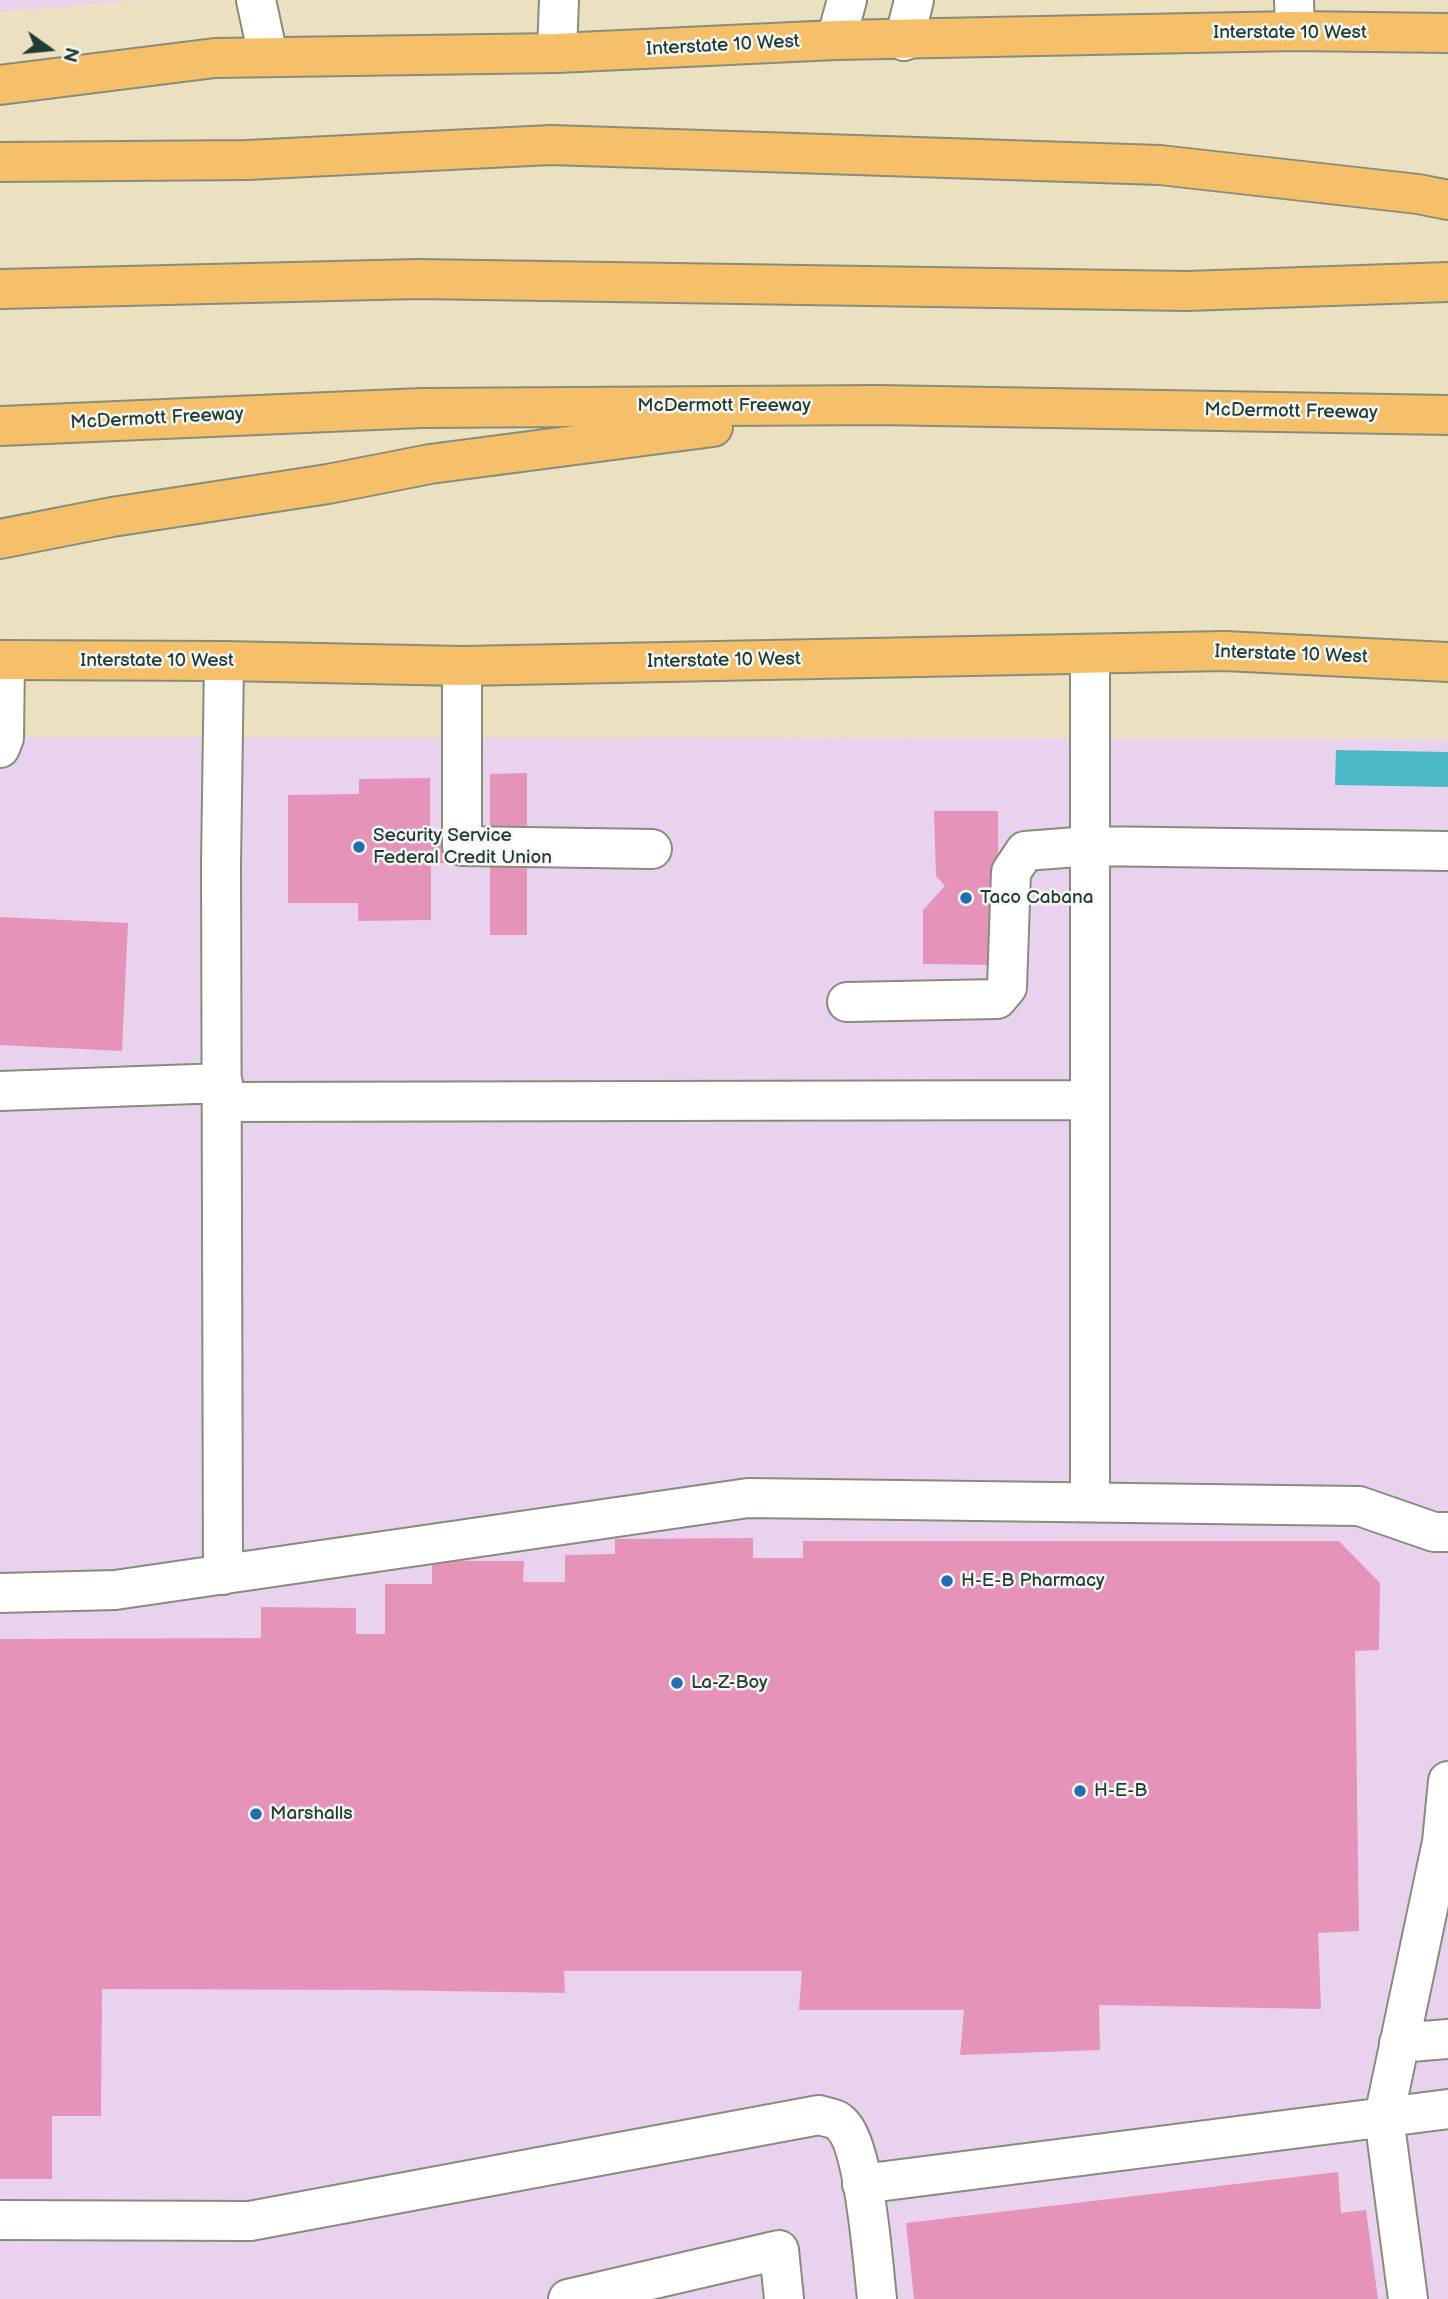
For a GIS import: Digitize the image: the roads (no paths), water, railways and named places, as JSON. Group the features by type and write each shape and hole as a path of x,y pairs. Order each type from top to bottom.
{"main road":[{"name":"Interstate 10 West","path":"0,85 215,58 557,53 836,40 904,40 1295,16 1448,33"},
{"path":"0,162 247,160 551,145 1160,165 1418,194 1448,200"},
{"path":"0,289 418,279 1187,291 1448,282"},
{"path":"0,539 112,517 328,484 430,464 879,405"},
{"name":"McDermott Freeway","path":"0,426 422,408 879,405 1448,415"},
{"name":"Interstate 10 West","path":"2,660 462,666 1225,651 1448,662"}],"street":[{"path":"256,0 268,56"},
{"path":"557,53 559,0"},
{"path":"836,40 847,0"},
{"path":"904,40 914,0"},
{"path":"1090,654 1090,1502"},
{"path":"0,748 4,737 2,660"},
{"path":"223,1575 221,864 224,661"},
{"path":"462,666 462,846 652,849"},
{"path":"847,1002 997,999 1007,987 1011,872 1025,850 1090,846 1448,851"},
{"path":"0,1091 1090,1100"},
{"path":"0,1593 115,1590 748,1498 1359,1506 1434,1532 1448,1532"},
{"path":"1408,2299 1384,2117 1442,1842 1448,1781"},
{"path":"1399,2043 1448,2039"},
{"path":"862,2184 1448,2109"},
{"path":"0,2220 250,2221 819,2115 839,2122 853,2141 862,2184 877,2299"},
{"path":"568,2299 666,2288 779,2250 785,2299"}],"water":[{"path":"1336,750 1448,752 1448,787 1335,785"}],"place":[{"name":"Security Service Federal Credit Union","path":"359,847"},
{"name":"Taco Cabana","path":"966,898"},
{"name":"H-E-B Pharmacy","path":"947,1581"},
{"name":"La-Z-Boy","path":"677,1683"},
{"name":"H-E-B","path":"1080,1791"},
{"name":"Marshalls","path":"256,1814"}]}
